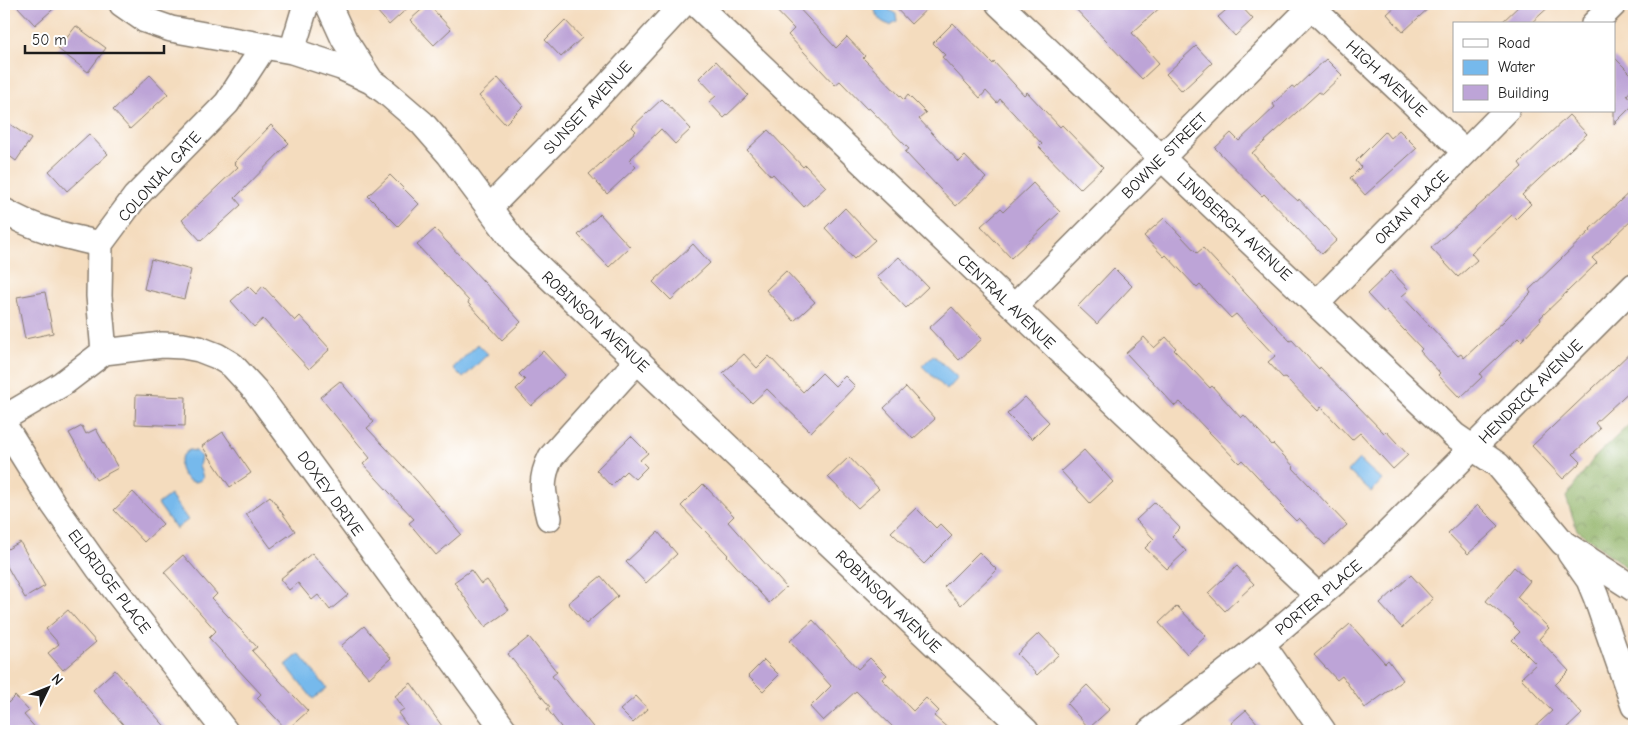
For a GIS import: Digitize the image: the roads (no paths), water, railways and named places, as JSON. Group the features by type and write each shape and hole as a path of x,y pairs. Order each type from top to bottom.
{"street":[{"name":"ROBINSON AVENUE","path":"122,4 146,20 171,29 292,50 340,66 370,81 386,92 422,123 449,154 519,248 1026,731"},
{"path":"292,50 306,4"},
{"path":"328,4 344,39 370,81"},
{"name":"SUNSET AVENUE","path":"489,208 586,109 683,4"},
{"name":"CENTRAL AVENUE","path":"696,4 1319,597"},
{"name":"LINDBERGH AVENUE","path":"999,4 1443,424 1472,448"},
{"path":"1596,22 1614,4"},
{"name":"BOWNE STREET","path":"1014,307 1311,5"},
{"name":"HIGH AVENUE","path":"1311,5 1465,152"},
{"name":"COLONIAL GATE","path":"100,244 135,197 226,104 265,45"},
{"name":"ORIAN PLACE","path":"1316,303 1505,112"},
{"path":"4,211 22,222 44,230 100,244 100,296 104,352 62,384 4,418"},
{"name":"HENDRICK AVENUE","path":"1634,286 1472,448 1498,465 1506,473 1563,543 1634,589"},
{"name":"DOXEY DRIVE","path":"104,352 162,345 183,346 200,349 217,356 232,366 256,390 505,731"},
{"path":"548,518 543,496 542,479 551,457 638,360"},
{"name":"ELDRIDGE PLACE","path":"4,425 54,505 99,569 224,731"},
{"name":"PORTER PLACE","path":"1150,731 1262,644 1360,561 1472,448"},
{"path":"1563,543 1589,580 1596,596 1634,706"},
{"path":"1262,644 1323,731"}],"water":[{"path":"885,4 889,10 896,14 897,21 890,25 879,19 875,9"},
{"path":"478,344 488,354 463,378 453,368"},
{"path":"933,355 958,378 947,390 922,366"},
{"path":"189,450 196,451 201,457 199,466 203,477 199,481 188,480 181,470 182,456"},
{"path":"1359,459 1382,480 1371,492 1348,471"},
{"path":"170,495 188,520 176,529 158,504"},
{"path":"299,654 327,688 313,699 286,665"}]}
